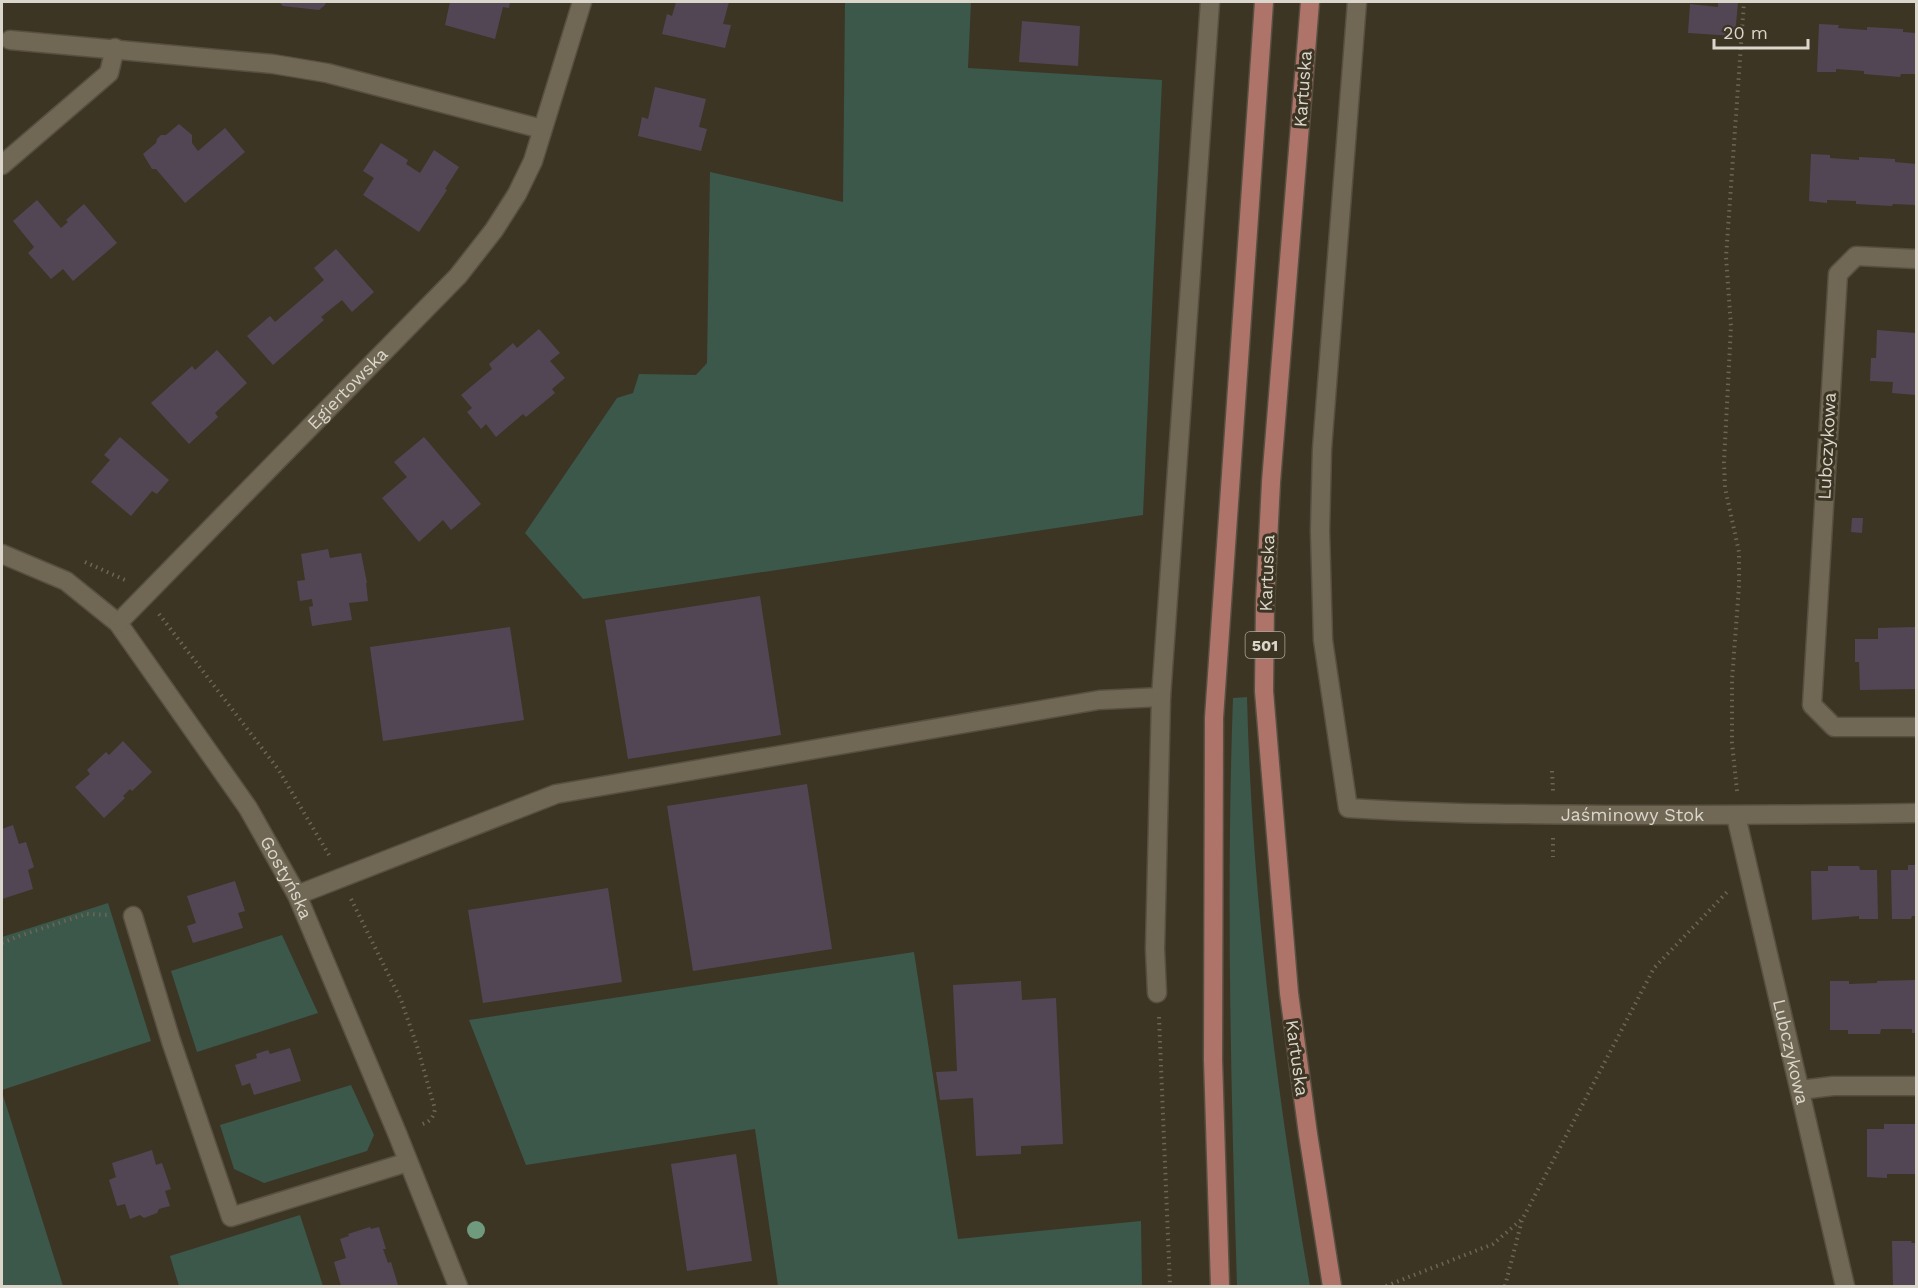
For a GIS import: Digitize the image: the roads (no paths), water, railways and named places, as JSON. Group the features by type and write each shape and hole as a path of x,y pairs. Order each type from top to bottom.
{"main road":[{"name":"501","path":"1220,1287 1213,1059 1214,718 1263,2"},
{"name":"Kartuska","path":"1310,2 1271,482 1264,691 1289,993 1332,1287"}],"street":[{"name":"Egiertowska","path":"118,623 458,276 494,230 518,194 533,160 582,2"},
{"path":"1157,993 1155,950 1161,697 1210,2"},
{"name":"Jaśminowy Stok","path":"1357,2 1322,449 1320,531 1323,640 1348,808 1417,813 1736,816 1917,813"},
{"path":"10,40 273,64 327,73 542,129"},
{"path":"2,165 109,74 115,48"},
{"name":"Lubczykowa","path":"1917,259 1856,256 1838,274 1812,705 1834,727 1917,727"},
{"name":"Gostyńska","path":"2,554 66,581 118,623 248,808 297,895 458,1287"},
{"path":"297,895 556,794 1099,700 1161,697"},
{"name":"Lubczykowa","path":"1736,816 1845,1287"},
{"path":"133,916 171,1041 231,1216 408,1162"},
{"path":"1800,1090 1833,1086 1917,1086"}]}
